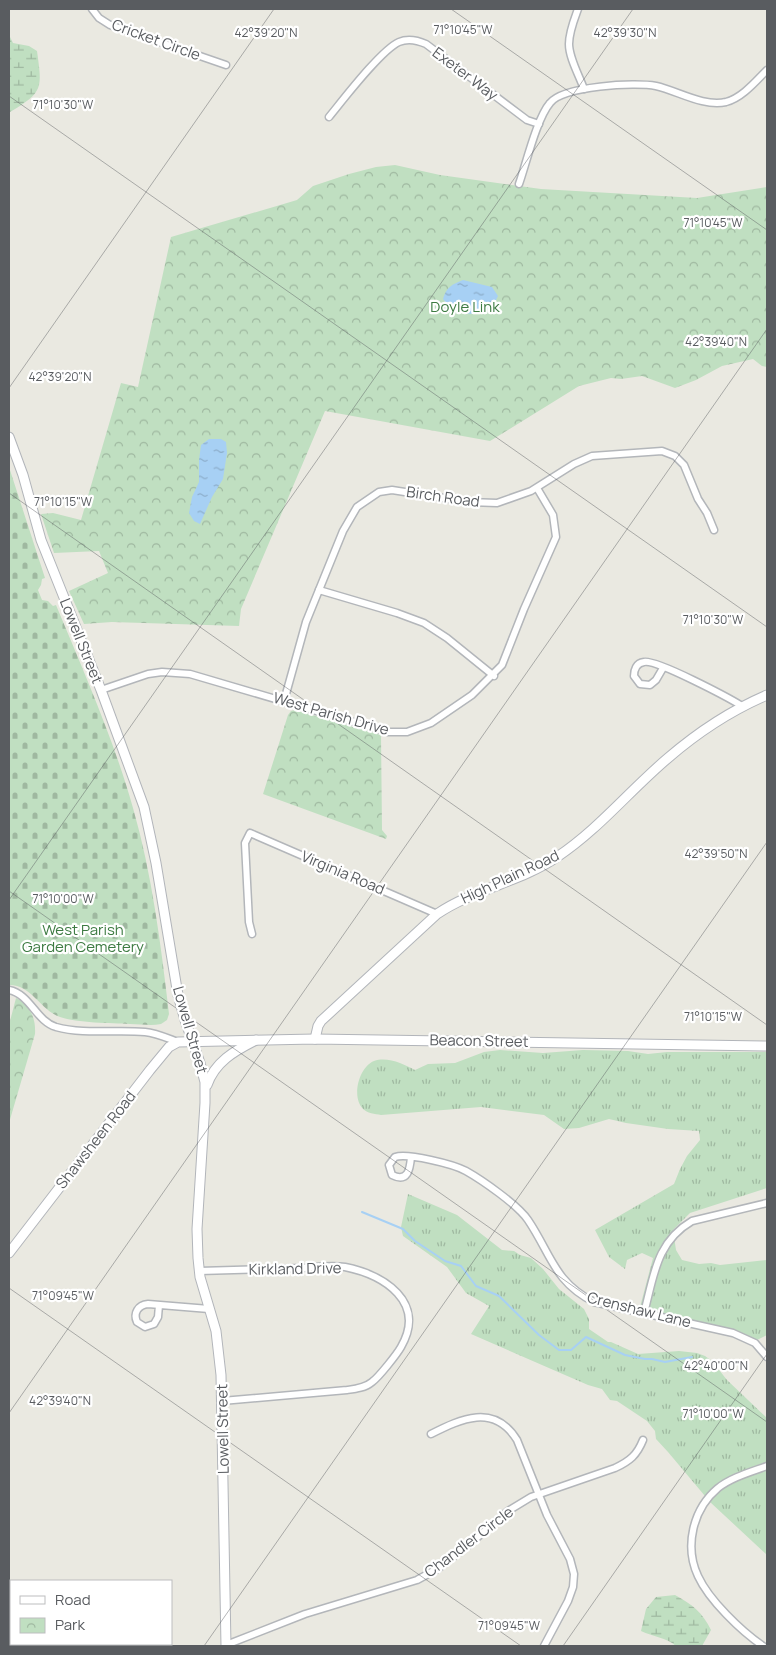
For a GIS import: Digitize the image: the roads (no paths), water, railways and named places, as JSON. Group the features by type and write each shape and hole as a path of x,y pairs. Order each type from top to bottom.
{"main road":[{"name":"Lowell Street","path":"9,437 23,475 41,540 101,690 146,814 178,995 205,1082 206,1093 197,1229 200,1271 216,1331 219,1352 222,1401 226,1646"},
{"name":"High Plain Road","path":"315,1038 321,1021 437,914 451,904 504,883 556,858 584,837 667,758 742,706 767,696"},
{"name":"Beacon Street","path":"192,1040 315,1038 767,1046"},
{"path":"206,1093 210,1076 217,1066 230,1054 259,1039"},
{"path":"178,1042 192,1040"},
{"name":"Shawsheen Road","path":"9,1253 155,1064 169,1047 178,1042"}],"street":[{"name":"Cricket Circle","path":"92,9 99,18 110,25 226,65"},
{"path":"578,9 569,43 584,89"},
{"name":"Exeter Way","path":"329,117 396,43 417,40 426,44 527,120 539,124"},
{"path":"519,184 539,124 546,108 554,98 584,89 644,85 656,86 706,101 724,102 734,99 743,93 767,70"},
{"name":"Birch Road","path":"284,701 300,637 337,544 352,512 364,501 379,492 392,490 488,503 507,500 537,488 574,464 592,456 667,452 678,458 684,465 698,499 707,513 714,530"},
{"name":"West Parish Drive","path":"101,690 148,674 172,672 190,674 380,730 400,733 424,726 472,695 494,676 504,661 524,609 556,537 553,515 537,488"},
{"path":"319,590 424,623 447,638 494,676"},
{"path":"663,668 656,680 650,685 640,684 634,676 636,667 642,662 649,662 715,690 742,706"},
{"name":"Virginia Road","path":"252,934 249,922 245,843 250,833 437,914"},
{"path":"9,990 17,992 54,1027 78,1030 146,1032 178,1042"},
{"name":"Crenshaw Lane","path":"411,1157 460,1168 512,1204 528,1220 561,1278 580,1295 594,1302 733,1333 755,1343 767,1357"},
{"path":"644,1313 661,1252 670,1237 681,1227 692,1221 767,1203"},
{"name":"Kirkland Drive","path":"200,1271 343,1267 369,1274 391,1288 403,1300 409,1314 409,1330 400,1348 372,1382 359,1388 347,1390 222,1401"},
{"path":"159,1305 209,1309"},
{"path":"431,1434 460,1420 471,1417 486,1418 500,1423 510,1430 517,1440 547,1515 570,1559 574,1574 573,1587 568,1601 544,1646"},
{"name":"Chandler Circle","path":"226,1646 305,1614 417,1580 439,1568 508,1511 539,1494 622,1465 634,1456 643,1440"},
{"path":"763,1646 733,1621 703,1585 694,1566 691,1546 694,1524 698,1514 711,1495 729,1481 767,1466"}],"water":[{"path":"463,280 492,287 498,296 493,304 480,313 463,313 456,310 443,299 448,289"},
{"path":"209,439 221,439 226,442 227,453 223,479 212,497 200,524 194,521 189,513 192,497 199,482 201,445"}],"waterway":[{"path":"362,1212 403,1229 415,1241 445,1261 461,1266 476,1286 499,1296 539,1335 559,1350 571,1350 586,1337 625,1355 645,1359 665,1362 692,1357"}],"park label":[{"name":"Doyle Link","path":"465,307"},
{"name":"West Parish Garden Cemetery","path":"83,938"}]}
